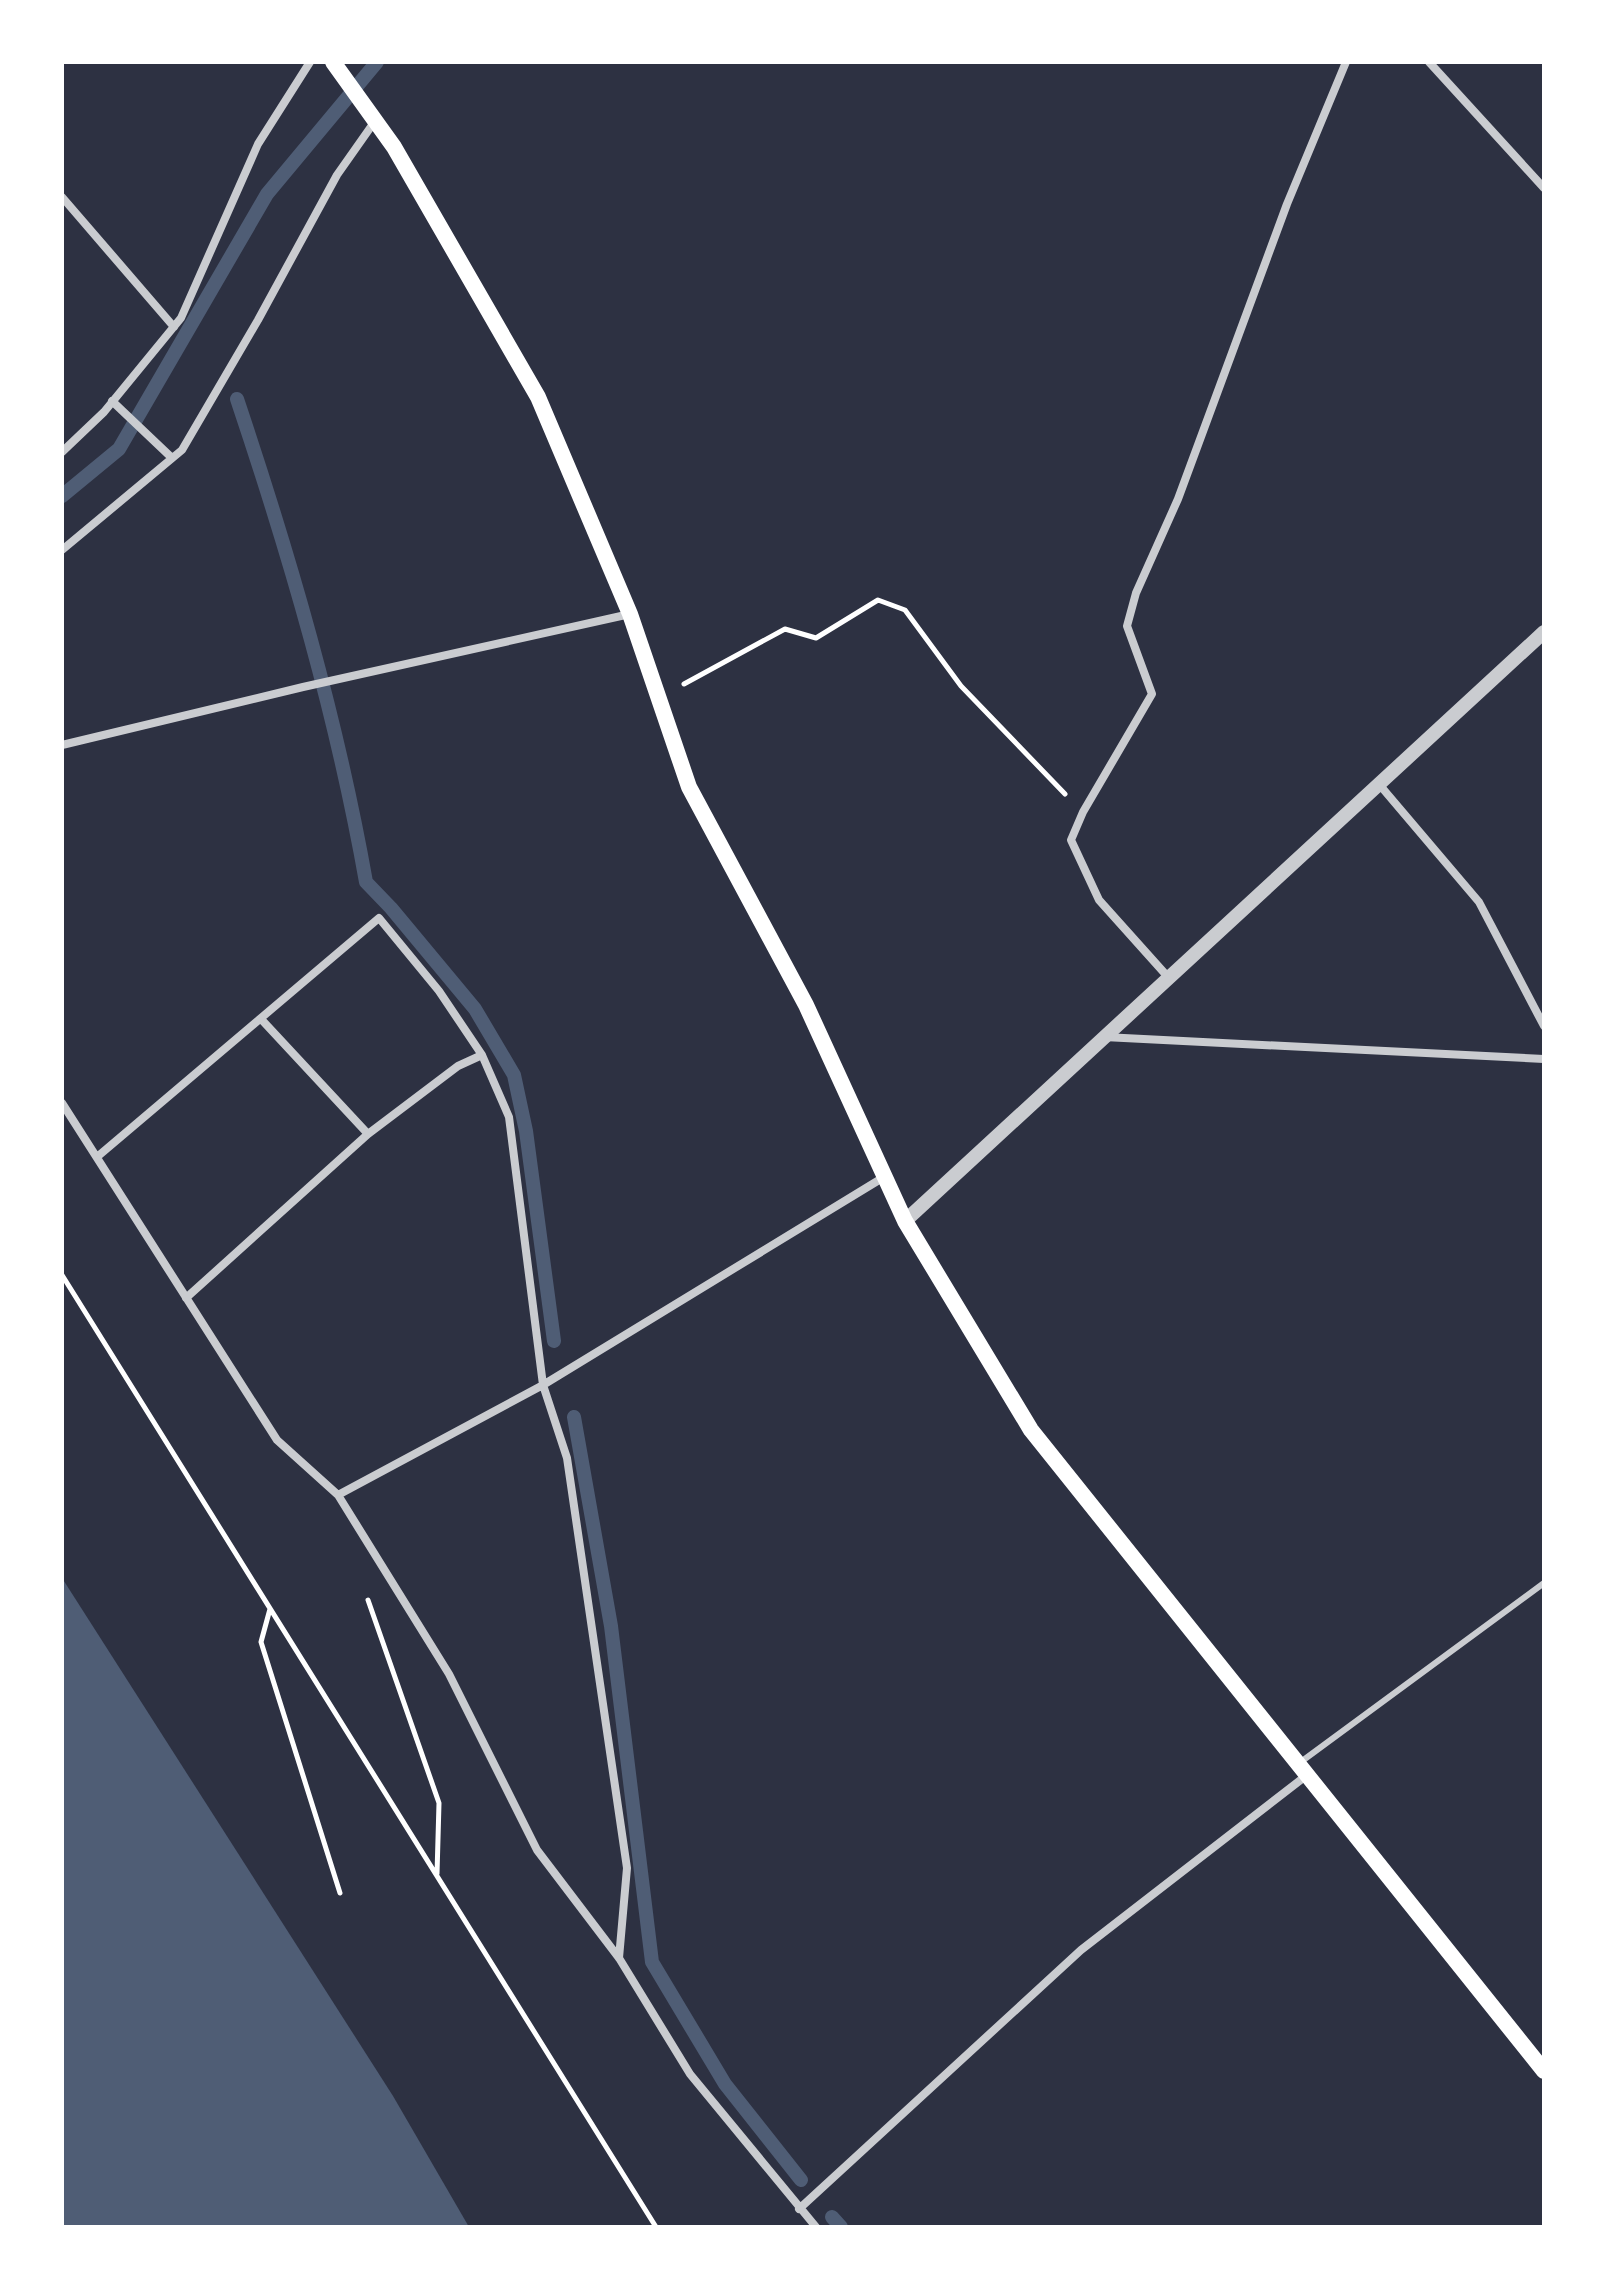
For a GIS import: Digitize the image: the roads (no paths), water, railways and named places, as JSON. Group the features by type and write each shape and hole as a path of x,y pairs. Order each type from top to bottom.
{"main road":[{"path":"334,64 394,147 538,397 630,614 689,787 806,1005 905,1221 1031,1430 1544,2071"}],"street":[{"path":"62,452 114,403 181,318 258,144 310,62"},
{"path":"1168,977 1099,900 1071,840 1083,812 1152,694 1127,626 1136,593 1178,499 1287,204 1346,62"},
{"path":"1429,62 1544,188"},
{"path":"62,550 182,450 373,117"},
{"path":"62,197 174,327"},
{"path":"114,403 172,458"},
{"path":"62,745 335,679 630,614"},
{"path":"905,1221 1544,632"},
{"path":"1378,783 1479,902 1544,1026"},
{"path":"97,1157 379,918 439,991 482,1055 509,1117 543,1385 567,1458 627,1868 619,1958"},
{"path":"261,1019 368,1134"},
{"path":"1103,1037 1544,1059"},
{"path":"186,1298 368,1134 458,1066 482,1055"},
{"path":"62,1103 277,1440 338,1495 449,1674 537,1850 619,1958 690,2074 816,2227"},
{"path":"338,1495 543,1385 885,1176"},
{"path":"799,2209 1081,1950 1303,1769"}],"lane":[{"path":"1303,1769 1544,1583"}],"water":[{"path":"62,1578 393,2096 469,2227 62,2227"}],"waterway":[{"path":"62,496 119,449 267,194 377,62"},
{"path":"237,399 310,638 341,760 366,882 475,1009 514,1075 526,1131 554,1341"},
{"path":"574,1417 611,1626 652,1962 725,2084 801,2180"},
{"path":"832,2217 841,2227"}]}
